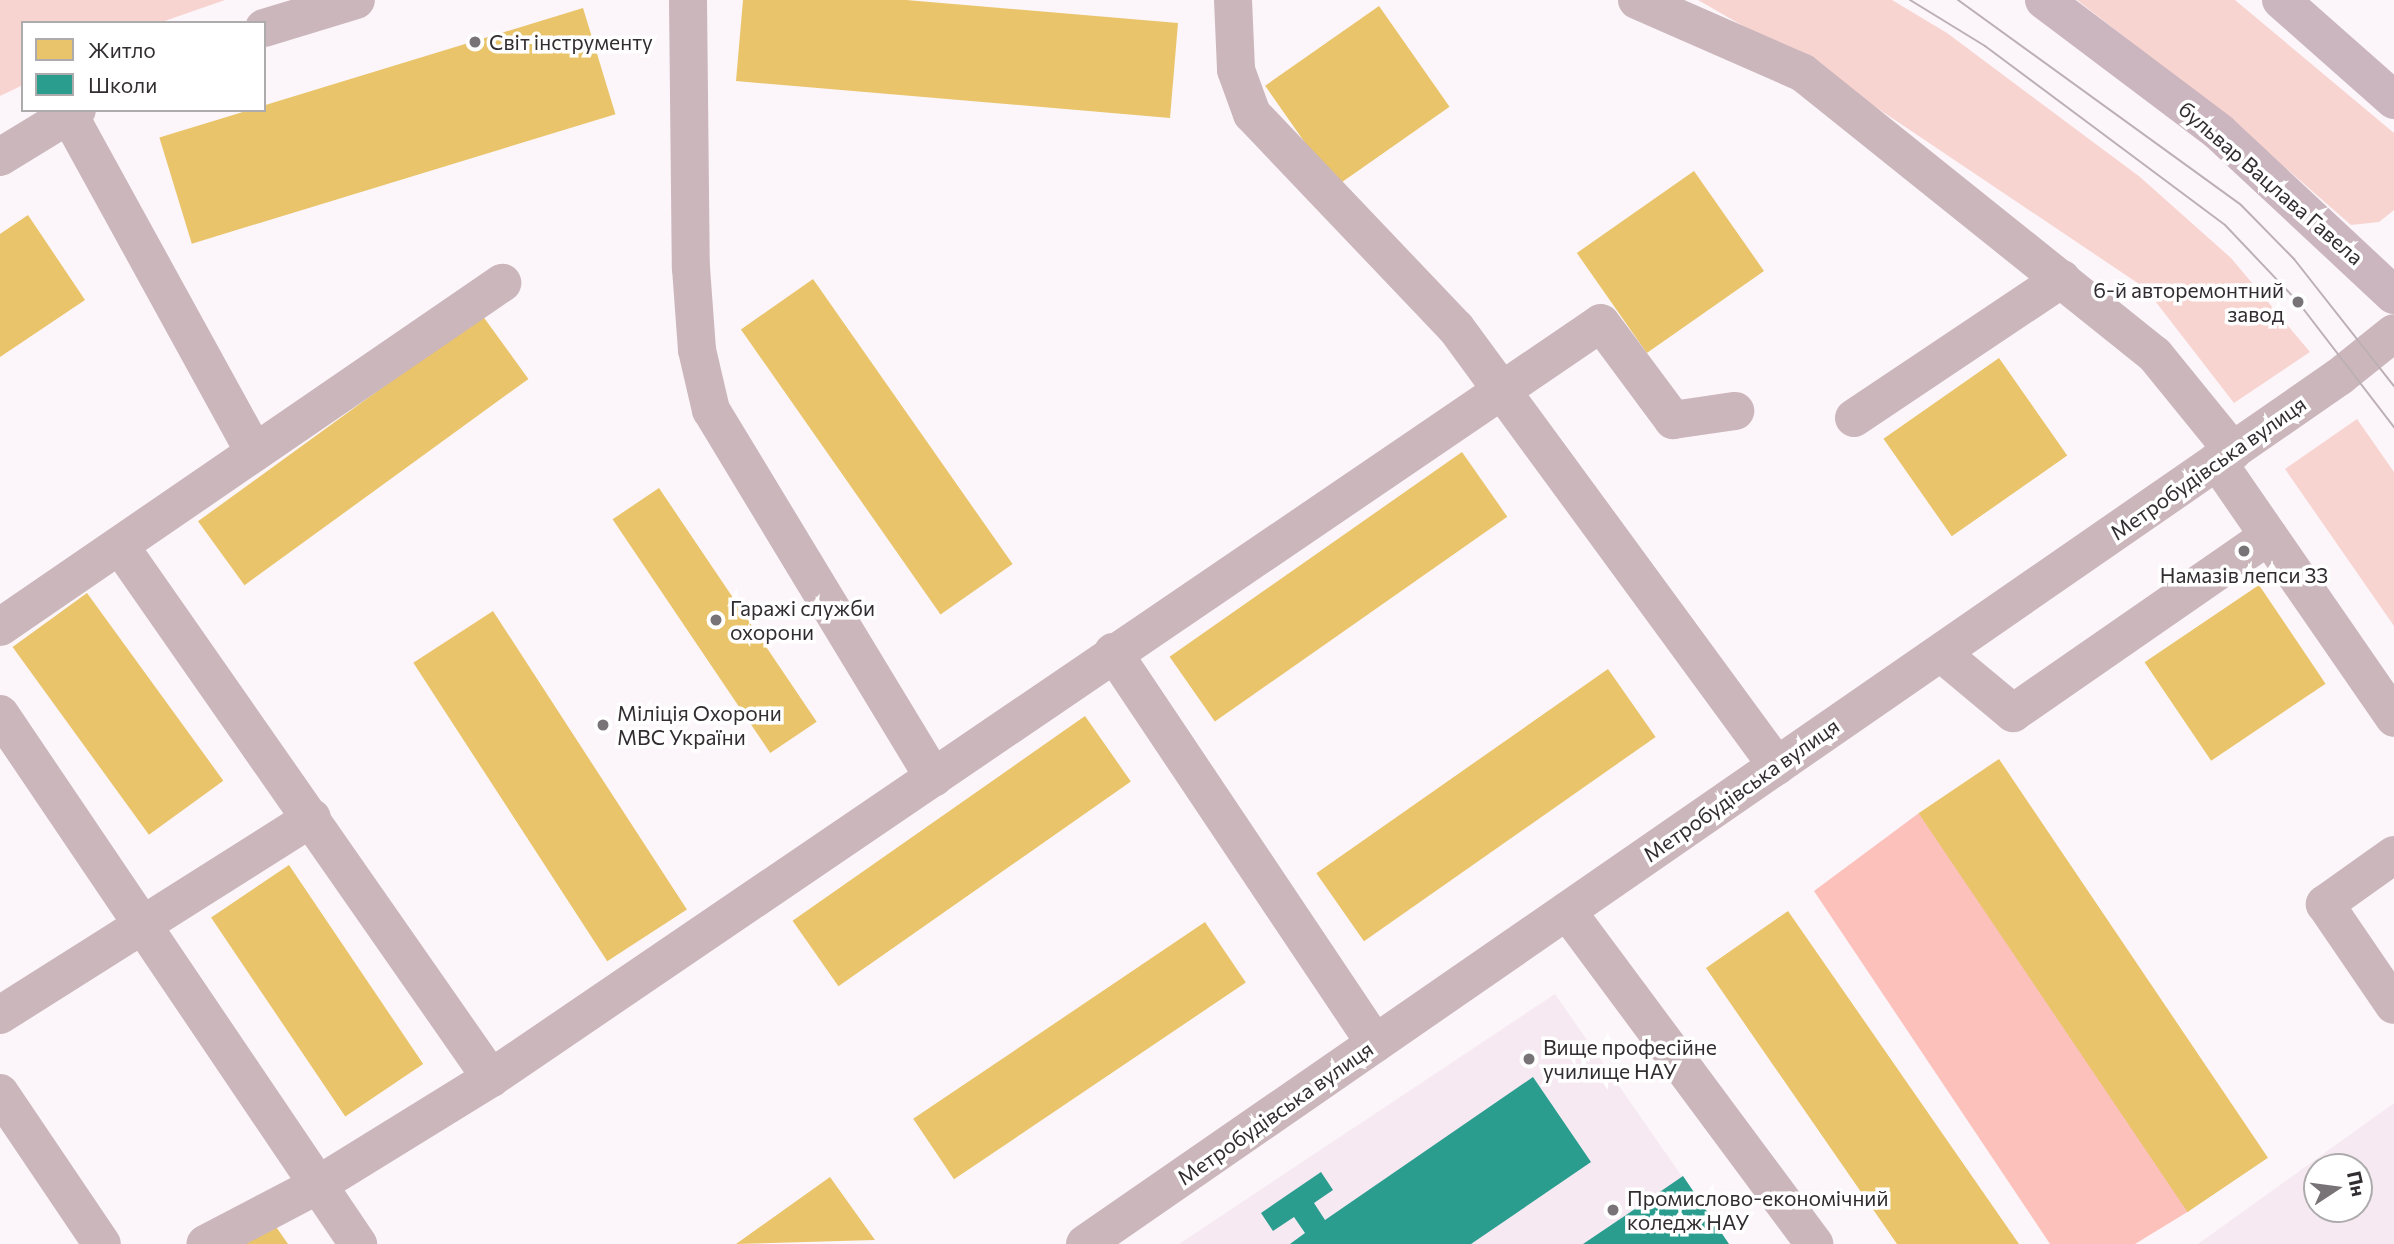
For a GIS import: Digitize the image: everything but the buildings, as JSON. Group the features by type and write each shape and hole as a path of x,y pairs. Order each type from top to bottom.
{"main road":[{"name":"бульвар Вацлава Гавела","path":"2043,0 2219,132 2394,295"},
{"path":"2281,0 2394,100"}],"street":[{"path":"266,27 356,0"},
{"path":"688,0 691,268 697,350 711,410 934,778"},
{"path":"1233,0 1236,70 1252,114 1363,224 1501,389 1777,766"},
{"path":"1637,0 1803,73 2155,355 2225,456 2269,536 2394,718"},
{"path":"0,157 73,113 253,450"},
{"path":"1854,418 2062,279"},
{"path":"0,627 120,546 253,450 502,283"},
{"path":"205,1244 318,1185 491,1078 934,778 1113,652 1601,323 1673,420 1735,411"},
{"name":"Метробудівська вулиця","path":"1086,1244 2225,456 2394,332"},
{"path":"1941,653 2013,713 2269,536"},
{"path":"120,546 491,1078"},
{"path":"1113,652 1375,1044"},
{"path":"0,714 146,923 358,1244"},
{"path":"0,1015 312,818"},
{"path":"2394,855 2325,904 2394,1005"},
{"path":"1567,911 1814,1244"},
{"path":"0,1093 102,1244"}],"shaded area":[{"path":"0,0 225,0 165,21 21,21 21,86 0,96"},
{"path":"1698,0 1892,0 1947,33 2140,177 2231,258 2310,352 2234,403 2145,288 1828,75"},
{"path":"2077,0 2235,0 2394,133 2394,210 2379,222 2351,225 2231,120"},
{"path":"2357,419 2394,472 2394,626 2285,469"},
{"path":"1919,813 2189,1211 2135,1244 2050,1244 1814,891"},
{"name":"Вище професійне училище НАУ","path":"1555,994 1729,1244 1179,1244"},
{"path":"2394,1103 2394,1244 2198,1244 2303,1168 2303,1223 2373,1223 2373,1153 2324,1153"}],"tram line":[{"path":"1910,0 1985,46 2225,225 2298,302 2394,427"},
{"path":"1958,0 2241,205 2294,259 2394,386"}],"place":[{"name":"Світ інструменту","path":"475,42"},
{"name":"6-й авторемонтний завод","path":"2298,302"},
{"name":"Намазів лепси 33","path":"2244,551"},
{"name":"Гаражі служби охорони","path":"716,620"},
{"name":"Міліція Охорони МВС України","path":"603,725"},
{"name":"Вище професійне училище НАУ","path":"1529,1059"},
{"name":"Промислово-економічний коледж НАУ","path":"1613,1210"}]}
